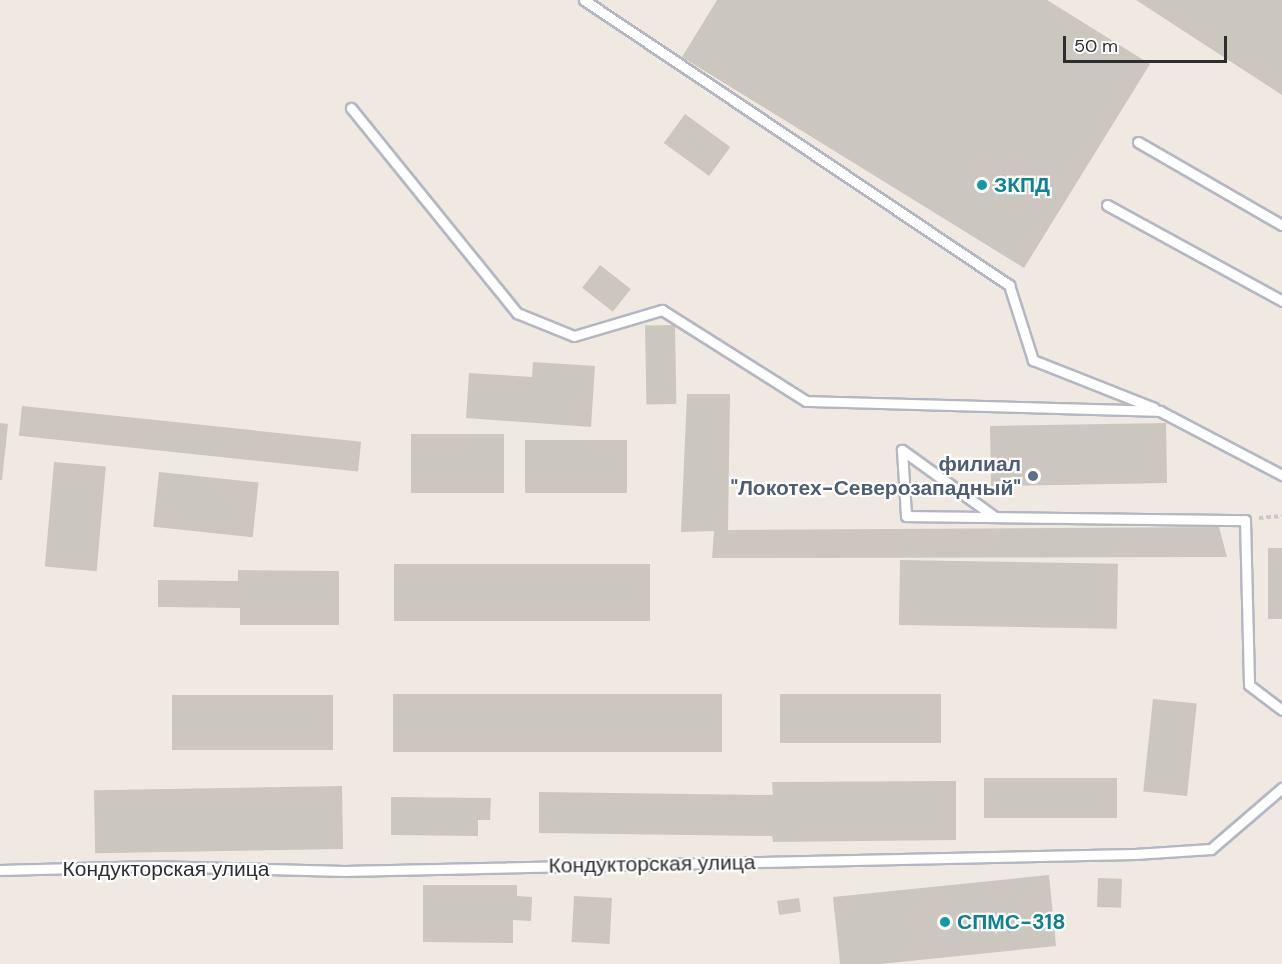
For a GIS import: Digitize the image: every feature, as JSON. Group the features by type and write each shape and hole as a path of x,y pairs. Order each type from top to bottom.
{"lane":[{"path":"584,0 1010,285 1033,360 1160,411 1282,475"},
{"path":"351,108 517,313 574,336 662,310 806,401 1160,411"},
{"path":"1138,142 1282,225"},
{"path":"1107,205 1282,302"},
{"path":"995,517 902,450 906,516 1245,520 1249,686 1282,710"},
{"name":"Кондукторская улица","path":"0,870 152,866 344,871 1135,854 1210,849 1282,788"}],"path":[{"path":"1245,520 1282,516"}],"building":[{"name":"ЗКПД","path":"717,0 1047,0 1150,64 1024,268 682,57"},
{"path":"1136,0 1282,0 1282,95"},
{"path":"685,114 730,147 709,176 664,143"},
{"path":"600,265 631,289 613,312 582,288"},
{"path":"675,325 676,404 646,405 645,326"},
{"path":"533,362 595,366 591,427 466,418 469,373 532,377"},
{"path":"687,394 730,394 728,530 1219,527 1227,557 712,558 714,531 681,532"},
{"path":"22,406 361,442 358,471 19,436"},
{"path":"0,423 8,424 2,480 0,480"},
{"path":"1166,423 1167,483 991,486 990,426"},
{"path":"411,434 504,434 504,493 411,493"},
{"path":"525,440 627,440 627,493 525,493"},
{"path":"54,462 106,467 97,571 45,567"},
{"path":"159,472 258,482 253,537 153,527"},
{"path":"1268,548 1282,548 1282,619 1268,619"},
{"path":"900,560 1118,564 1117,629 899,625"},
{"path":"394,564 650,564 650,621 394,621"},
{"path":"238,570 339,571 339,625 240,625 240,608 158,607 158,580 238,581"},
{"path":"393,694 722,694 722,752 393,752"},
{"path":"780,694 941,694 941,743 780,743"},
{"path":"172,695 333,695 333,750 172,750"},
{"path":"1153,699 1197,704 1187,796 1143,791"},
{"path":"984,778 1117,778 1117,818 984,818"},
{"path":"956,781 956,840 773,842 772,836 539,833 539,792 773,795 772,782"},
{"path":"342,786 343,849 95,853 94,790"},
{"path":"391,797 491,798 490,820 478,820 478,836 391,835"},
{"name":"СПМС-318","path":"1049,875 1056,946 880,964 840,964 833,897"},
{"path":"1098,878 1122,879 1121,908 1097,907"},
{"path":"423,885 517,885 517,896 532,897 531,921 513,920 513,943 423,942"},
{"path":"574,896 612,898 610,944 572,942"},
{"path":"799,898 801,912 779,915 777,901"}],"place":[{"name":"ЗКПД","path":"982,185"},
{"name":"филиал \"Локотех-Северозападный\"","path":"1033,476"},
{"name":"СПМС-318","path":"945,922"}]}
